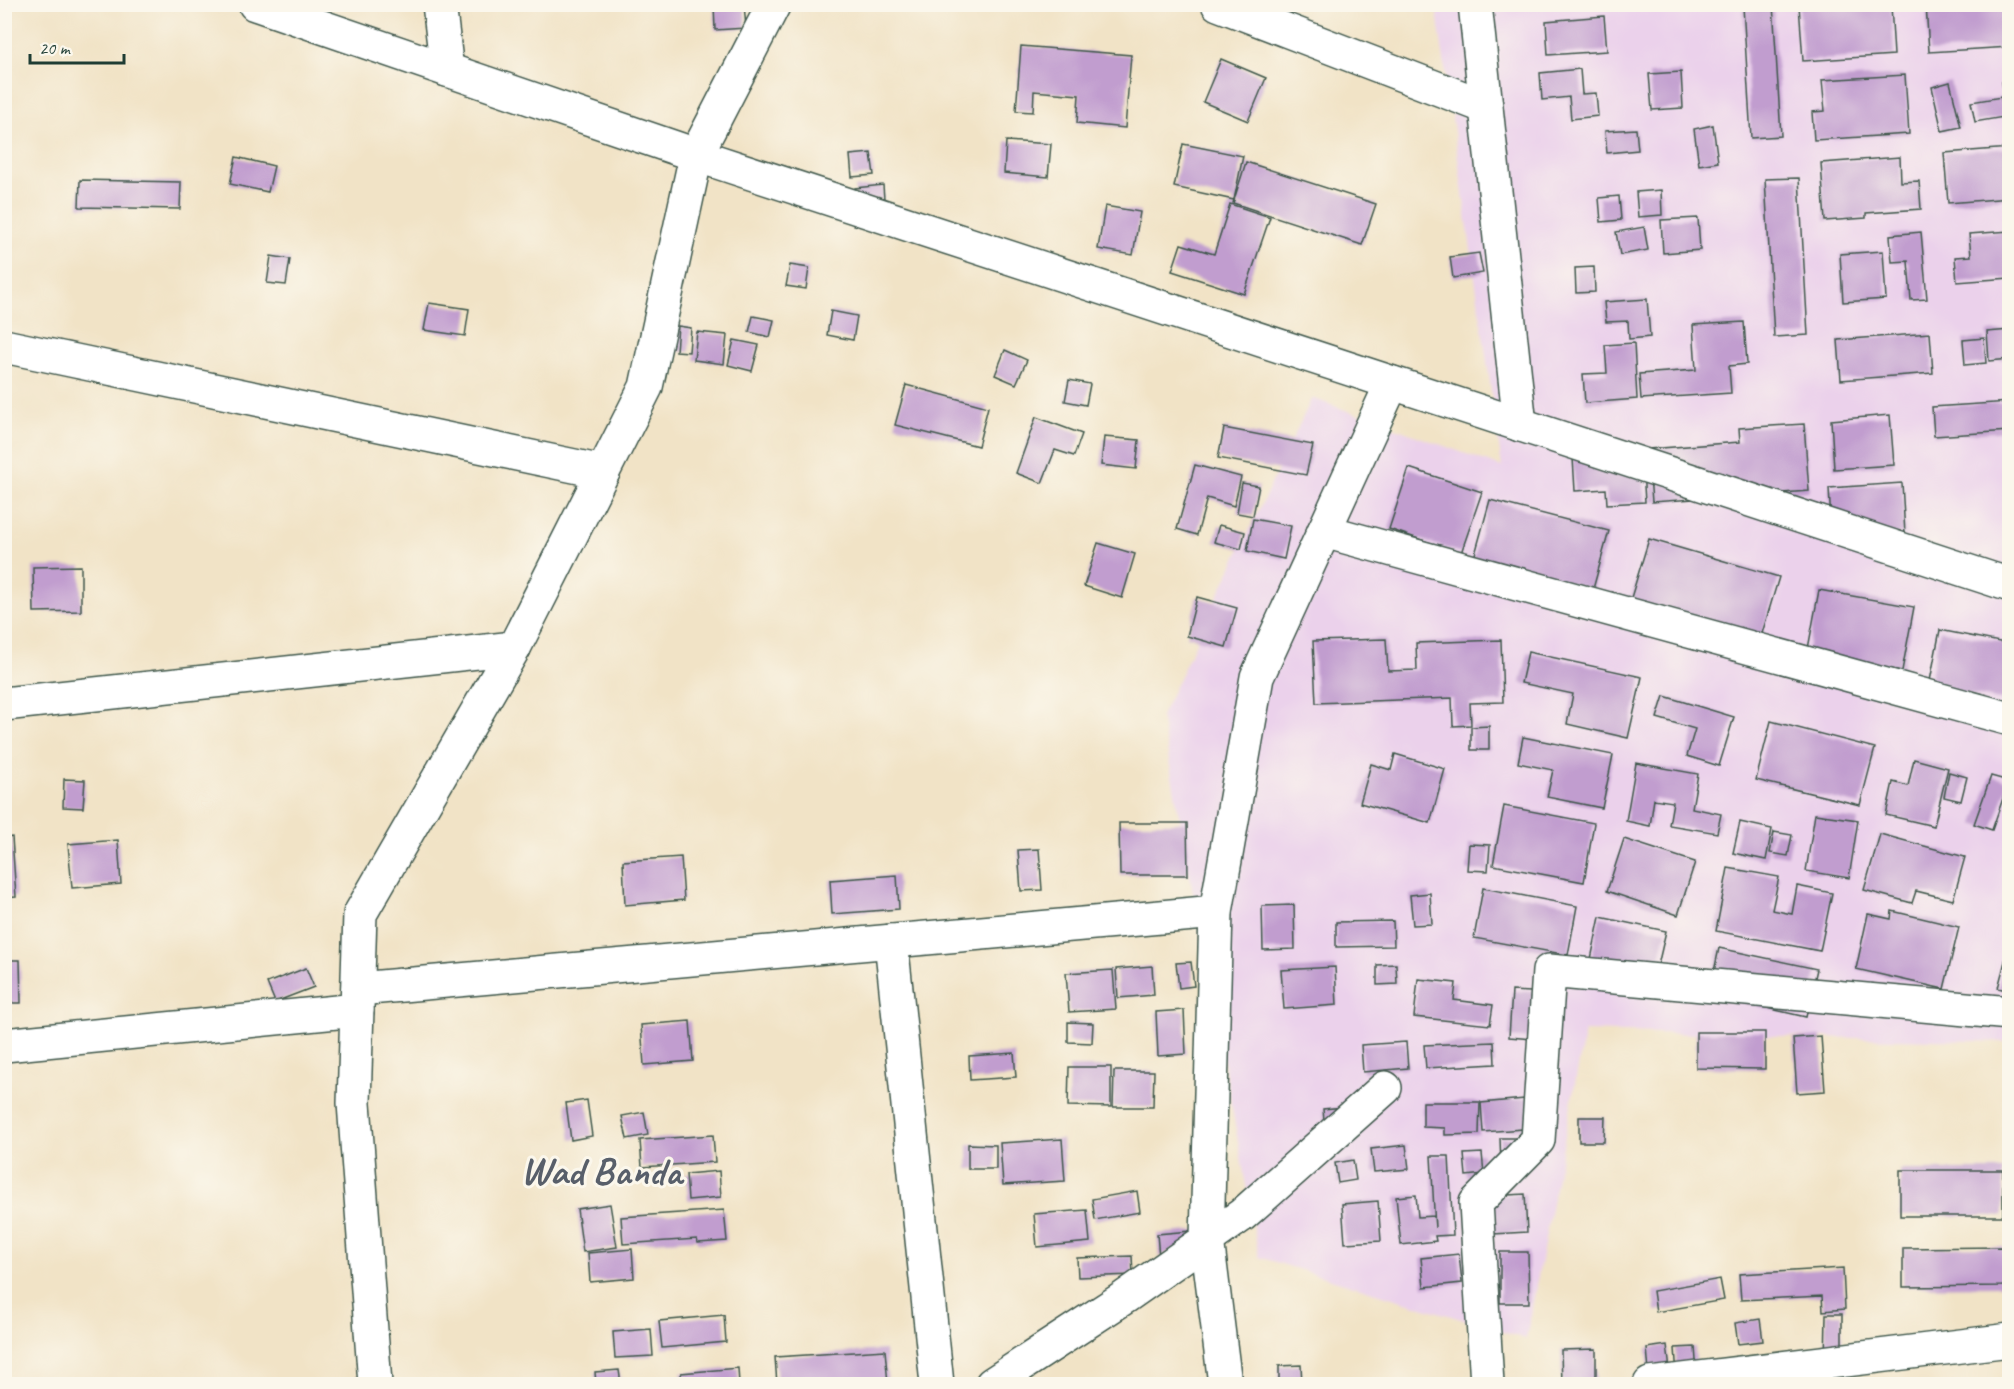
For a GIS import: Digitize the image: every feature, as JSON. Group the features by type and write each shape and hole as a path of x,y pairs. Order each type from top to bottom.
{"street":[{"path":"255,4 696,155 2010,585"},
{"path":"439,4 447,70"},
{"path":"375,1384 354,1103 360,914 514,648 646,387 696,155 774,4"},
{"path":"1218,4 1486,107"},
{"path":"1475,4 1520,424"},
{"path":"4,346 603,472"},
{"path":"1225,1384 1207,1239 1216,912 1257,676 1392,383"},
{"path":"1324,531 2010,719"},
{"path":"4,704 514,648"},
{"path":"4,1045 357,999 891,941 1216,912"},
{"path":"891,941 937,1384"},
{"path":"1487,1384 1476,1203 1538,1140 1549,971 2010,1013"},
{"path":"992,1384 1125,1298 1242,1215 1385,1088"},
{"path":"1650,1384 1783,1376 2010,1340"}],"shaded area":[{"path":"1436,5 2009,5 2009,1042 1585,1031 1526,1339 1259,1257 1161,716 1312,398 1502,467"}],"building":[{"path":"714,4 744,4 746,28 715,30"},
{"path":"1773,4 1781,136 1751,138 1743,6"},
{"path":"1926,4 2010,4 2010,47 1929,52"},
{"path":"1799,5 1891,5 1894,55 1803,61"},
{"path":"1604,16 1607,51 1548,55 1546,21"},
{"path":"1021,46 1131,55 1125,128 1077,123 1079,95 1034,91 1033,112 1016,111"},
{"path":"1221,59 1266,78 1248,121 1203,102"},
{"path":"1580,69 1582,94 1596,93 1598,116 1571,119 1569,97 1542,100 1540,73"},
{"path":"1681,72 1683,108 1652,110 1649,74"},
{"path":"1905,75 1909,134 1814,140 1812,112 1825,111 1822,80"},
{"path":"2010,81 2010,111 2006,111 2002,82"},
{"path":"1950,82 1961,127 1942,131 1932,87"},
{"path":"2001,97 2004,117 1975,122 1971,102"},
{"path":"1713,125 1718,162 1699,165 1694,129"},
{"path":"1636,129 1638,150 1607,153 1605,131"},
{"path":"1006,141 1051,144 1048,177 1004,173"},
{"path":"1183,144 1243,156 1234,200 1174,187"},
{"path":"2010,148 2010,198 1948,203 1944,153"},
{"path":"871,153 874,175 852,177 850,155"},
{"path":"236,157 274,166 268,192 230,184"},
{"path":"1900,157 1901,182 1919,181 1921,209 1866,213 1866,218 1825,221 1821,163"},
{"path":"1246,162 1376,204 1362,245 1233,203"},
{"path":"1799,178 1808,335 1774,337 1765,179"},
{"path":"80,180 181,182 180,209 79,207"},
{"path":"883,185 884,199 856,201 855,188"},
{"path":"1661,190 1662,215 1638,217 1636,192"},
{"path":"1619,196 1621,220 1601,222 1599,198"},
{"path":"1230,204 1270,217 1244,294 1172,271 1181,244 1214,254"},
{"path":"1105,206 1140,212 1133,255 1098,249"},
{"path":"1698,218 1700,250 1663,253 1661,220"},
{"path":"1644,227 1648,250 1620,255 1616,232"},
{"path":"2010,231 2010,278 1957,282 1955,257 1971,256 1969,234"},
{"path":"1921,232 1927,299 1911,300 1908,261 1892,262 1890,235"},
{"path":"1883,251 1886,299 1843,302 1840,254"},
{"path":"1479,253 1483,273 1453,278 1450,257"},
{"path":"271,256 290,259 286,285 267,283"},
{"path":"790,265 809,268 806,289 786,286"},
{"path":"1594,267 1595,292 1576,293 1575,268"},
{"path":"1647,299 1650,337 1629,339 1628,321 1606,322 1604,302"},
{"path":"429,303 469,309 465,336 424,330"},
{"path":"831,311 857,316 853,340 827,335"},
{"path":"753,316 774,320 770,337 749,332"},
{"path":"1744,322 1747,364 1729,366 1731,393 1641,399 1639,374 1696,370 1693,325"},
{"path":"678,326 691,328 689,352 676,351"},
{"path":"2010,330 2010,359 1989,361 1987,332"},
{"path":"697,332 727,335 724,364 694,360"},
{"path":"1930,333 1933,373 1841,380 1838,340"},
{"path":"1984,338 1986,363 1965,365 1963,340"},
{"path":"734,340 759,345 752,371 728,365"},
{"path":"1634,343 1637,399 1585,403 1583,374 1607,373 1605,345"},
{"path":"1005,350 1027,360 1016,384 995,375"},
{"path":"1069,380 1090,384 1086,405 1065,401"},
{"path":"906,385 988,407 978,446 895,425"},
{"path":"2010,402 2010,431 1934,436 1932,407"},
{"path":"1890,415 1894,465 1834,469 1831,420"},
{"path":"1036,417 1082,434 1074,456 1055,450 1042,483 1016,473"},
{"path":"1804,424 1809,491 1652,502 1648,449 1740,442 1739,428"},
{"path":"1224,428 1313,445 1306,475 1218,458"},
{"path":"1104,437 1139,440 1136,469 1101,465"},
{"path":"1642,454 1645,502 1607,504 1606,489 1575,491 1573,458"},
{"path":"1195,465 1241,477 1234,506 1207,498 1197,535 1177,529"},
{"path":"1409,468 1482,492 1461,553 1389,529"},
{"path":"1242,483 1259,486 1253,516 1237,513"},
{"path":"1902,483 1905,534 1832,539 1829,488"},
{"path":"1490,500 1609,531 1593,589 1474,558"},
{"path":"1253,519 1291,526 1284,559 1247,551"},
{"path":"1219,525 1245,532 1241,549 1214,542"},
{"path":"1649,539 1779,577 1760,640 1630,601"},
{"path":"1098,543 1135,554 1122,598 1084,586"},
{"path":"81,566 81,611 34,612 33,567"},
{"path":"1819,590 1914,607 1902,671 1807,654"},
{"path":"1197,597 1237,608 1226,647 1187,636"},
{"path":"1940,630 2010,644 2010,702 1929,686"},
{"path":"1386,639 1388,671 1417,670 1416,643 1501,640 1503,702 1470,703 1471,725 1453,726 1452,698 1316,703 1313,641"},
{"path":"1528,652 1642,677 1628,738 1567,724 1573,694 1521,683"},
{"path":"1664,696 1734,717 1719,766 1687,756 1695,729 1657,718"},
{"path":"1771,721 1875,748 1860,805 1756,780"},
{"path":"1489,726 1489,750 1471,750 1471,727"},
{"path":"1523,737 1613,755 1602,808 1547,797 1553,770 1518,763"},
{"path":"1395,754 1445,769 1430,823 1360,803 1371,764 1391,770"},
{"path":"1914,759 1948,768 1934,826 1886,815 1893,782 1908,786"},
{"path":"1636,763 1698,774 1692,808 1721,814 1717,833 1669,825 1673,802 1654,799 1650,826 1626,821"},
{"path":"1949,772 1967,777 1961,801 1944,797"},
{"path":"1991,776 2009,781 1992,830 1974,824"},
{"path":"64,779 85,780 83,808 63,807"},
{"path":"1504,806 1594,823 1584,882 1493,865"},
{"path":"1815,814 1858,820 1849,878 1806,871"},
{"path":"1740,822 1772,829 1766,860 1733,853"},
{"path":"1119,823 1187,823 1188,875 1120,875"},
{"path":"1774,832 1792,835 1788,856 1770,853"},
{"path":"1880,834 1965,857 1953,900 1916,891 1912,903 1864,890"},
{"path":"12,837 16,897 4,898 4,838"},
{"path":"1624,839 1695,862 1678,915 1607,891"},
{"path":"118,840 121,884 72,888 68,844"},
{"path":"1469,844 1490,845 1488,871 1467,870"},
{"path":"1039,849 1042,890 1021,891 1018,850"},
{"path":"681,857 684,900 625,905 623,861"},
{"path":"1728,868 1779,877 1772,910 1792,914 1797,886 1832,893 1820,951 1716,931"},
{"path":"897,875 899,909 832,914 830,880"},
{"path":"1483,888 1577,906 1568,955 1474,938"},
{"path":"1430,893 1432,924 1413,925 1410,895"},
{"path":"1294,905 1295,949 1263,950 1262,906"},
{"path":"1892,911 1959,927 1944,989 1856,969 1868,914 1891,919"},
{"path":"1600,917 1666,931 1653,987 1588,973"},
{"path":"1393,921 1394,946 1336,947 1336,922"},
{"path":"2010,947 2010,991 1998,988"},
{"path":"1719,948 1817,969 1806,1017 1709,995"},
{"path":"4,960 20,960 21,1003 4,1003"},
{"path":"1191,962 1194,986 1179,988 1176,963"},
{"path":"1396,964 1397,984 1377,985 1377,965"},
{"path":"1152,966 1154,995 1118,998 1116,969"},
{"path":"1335,967 1337,1005 1284,1009 1281,970"},
{"path":"306,968 314,987 275,1002 267,983"},
{"path":"1113,970 1116,1009 1069,1012 1066,973"},
{"path":"1418,979 1456,983 1454,1000 1493,1005 1490,1025 1414,1017"},
{"path":"1512,991 1549,993 1545,1040 1509,1037"},
{"path":"1184,1010 1186,1054 1158,1056 1156,1012"},
{"path":"690,1021 693,1061 644,1065 641,1025"},
{"path":"1068,1022 1093,1023 1092,1043 1068,1042"},
{"path":"1696,1032 1765,1032 1765,1069 1696,1068"},
{"path":"1821,1036 1825,1091 1797,1093 1793,1038"},
{"path":"1406,1042 1408,1068 1363,1072 1361,1045"},
{"path":"1494,1042 1495,1064 1426,1068 1424,1045"},
{"path":"1014,1053 1016,1077 970,1080 969,1056"},
{"path":"1069,1067 1111,1067 1111,1107 1068,1106"},
{"path":"1114,1071 1154,1071 1153,1107 1113,1107"},
{"path":"1535,1098 1537,1128 1483,1132 1481,1103"},
{"path":"587,1100 592,1136 571,1140 566,1103"},
{"path":"1423,1102 1480,1102 1479,1134 1445,1135 1445,1128 1423,1127"},
{"path":"1345,1107 1325,1132 1323,1109"},
{"path":"644,1112 648,1135 627,1139 622,1116"},
{"path":"1579,1117 1605,1117 1604,1142 1579,1142"},
{"path":"713,1135 715,1162 642,1167 640,1140"},
{"path":"1500,1138 1528,1138 1501,1167"},
{"path":"1062,1139 1065,1181 1003,1185 1000,1143"},
{"path":"968,1144 996,1145 996,1169 968,1169"},
{"path":"1406,1145 1409,1169 1374,1172 1371,1149"},
{"path":"1482,1153 1484,1174 1466,1176 1464,1154"},
{"path":"1431,1156 1449,1156 1453,1235 1435,1236 1436,1241 1401,1245 1396,1197 1416,1195 1418,1217 1434,1216 1435,1228"},
{"path":"1353,1160 1356,1180 1338,1183 1335,1163"},
{"path":"1900,1170 2003,1170 2003,1216 1900,1216"},
{"path":"719,1171 721,1197 688,1200 686,1174"},
{"path":"1137,1191 1140,1212 1095,1220 1092,1199"},
{"path":"1525,1194 1527,1232 1493,1234 1491,1196"},
{"path":"1378,1201 1381,1241 1345,1243 1342,1204"},
{"path":"610,1204 617,1247 583,1252 577,1209"},
{"path":"724,1210 727,1241 698,1243 697,1239 623,1244 621,1217"},
{"path":"1087,1210 1090,1242 1037,1247 1034,1214"},
{"path":"1213,1229 1159,1257 1157,1234"},
{"path":"2004,1247 2004,1286 1903,1287 1903,1248"},
{"path":"632,1249 634,1278 590,1282 588,1253"},
{"path":"1500,1252 1528,1252 1529,1303 1500,1303"},
{"path":"1459,1254 1462,1283 1424,1287 1421,1258"},
{"path":"1132,1256 1133,1275 1078,1277 1077,1258"},
{"path":"1843,1268 1845,1309 1823,1311 1822,1296 1741,1300 1739,1274"},
{"path":"1720,1279 1724,1300 1656,1312 1653,1291"},
{"path":"1826,1314 1842,1314 1842,1361 1825,1361"},
{"path":"724,1315 726,1342 662,1348 659,1321"},
{"path":"1760,1319 1763,1341 1738,1344 1735,1323"},
{"path":"651,1329 653,1356 615,1358 613,1332"},
{"path":"1667,1345 1670,1370 1649,1372 1647,1348"},
{"path":"1695,1347 1697,1374 1677,1376 1675,1348"},
{"path":"1596,1349 1596,1384 1562,1384 1561,1350"},
{"path":"885,1350 888,1384 777,1384 775,1357"},
{"path":"1301,1365 1302,1384 1279,1384 1279,1366"},
{"path":"738,1368 739,1384 682,1384 681,1373"},
{"path":"619,1370 621,1384 596,1384 595,1372"}],"district":[{"name":"Wad Banda","path":"601,1170"}]}
